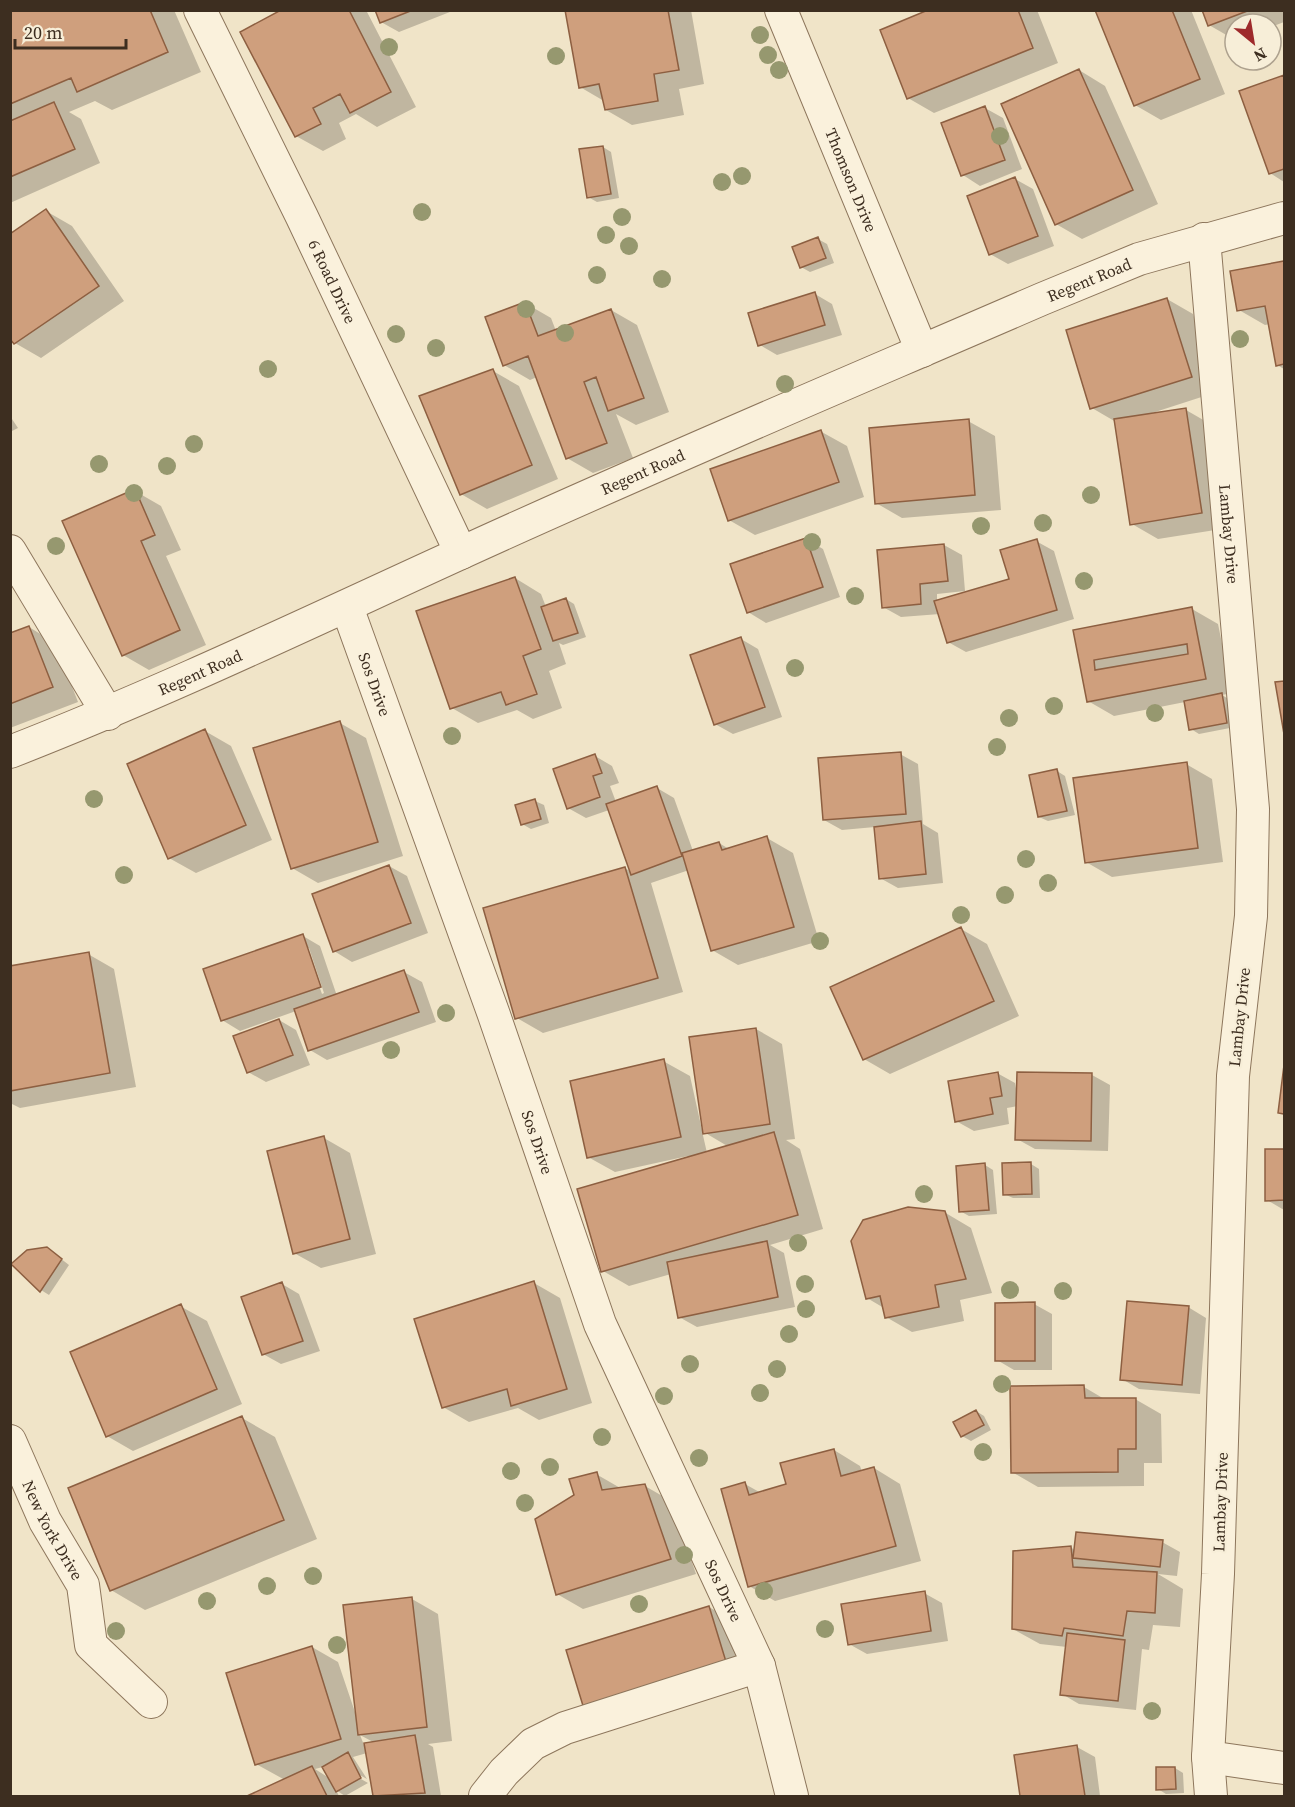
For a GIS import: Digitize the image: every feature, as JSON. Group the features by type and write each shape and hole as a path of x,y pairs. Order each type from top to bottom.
{"street":[{"name":"6 Road Drive","path":"200,10 302,217 461,553"},
{"name":"Thomson Drive","path":"781,10 922,351"},
{"name":"Regent Road","path":"10,752 108,714 347,607 461,553 922,351 1139,259 1284,218"},
{"name":"Lambay Drive","path":"1204,239 1253,809 1251,916 1233,1076 1218,1574 1208,1757 1211,1797"},
{"path":"10,551 108,714"},
{"name":"Sos Drive","path":"347,607 494,1015 600,1324 759,1666 792,1797"},
{"name":"New York Drive","path":"10,1441 45,1521 83,1585 91,1645 151,1702"},
{"path":"484,1797 504,1772 533,1744 565,1728 759,1666"},
{"path":"1208,1757 1284,1768"}],"building":[{"path":"10,10 150,10 168,52 77,92 71,78 10,104"},
{"path":"281,10 349,10 391,92 350,113 340,94 313,108 321,124 295,137 240,32"},
{"path":"375,10 413,10 380,23"},
{"path":"565,10 668,10 679,70 654,74 658,101 605,110 599,84 579,88"},
{"path":"928,10 1018,10 1033,48 907,99 880,30"},
{"path":"1095,10 1172,10 1200,79 1134,106"},
{"path":"1202,10 1250,10 1223,12 1223,20 1208,26"},
{"path":"1079,69 1133,190 1055,225 1001,104"},
{"path":"1284,75 1284,169 1269,174 1239,91"},
{"path":"54,102 75,149 10,177 10,121"},
{"path":"985,106 1005,160 961,176 941,123"},
{"path":"603,146 611,194 587,198 579,149"},
{"path":"1015,177 1038,236 989,255 967,196"},
{"path":"46,209 99,286 14,344 10,339 10,234"},
{"path":"818,237 826,258 800,268 792,247"},
{"path":"1284,261 1284,364 1276,366 1265,306 1237,311 1230,271"},
{"path":"815,292 825,325 758,346 748,313"},
{"path":"1167,298 1192,377 1090,409 1066,330"},
{"path":"525,302 538,336 611,309 644,398 608,411 596,377 584,382 607,443 566,459 528,356 503,366 485,317"},
{"path":"493,369 532,465 460,495 419,396"},
{"path":"1186,408 1202,513 1130,525 1114,419"},
{"path":"969,419 975,495 875,504 869,428"},
{"path":"821,430 839,482 728,521 710,469"},
{"path":"135,489 155,535 141,541 180,630 122,656 62,521"},
{"path":"806,538 823,587 747,613 730,564"},
{"path":"1037,539 1057,610 947,643 934,601 1009,579 1000,550"},
{"path":"944,544 948,581 920,584 921,604 882,608 877,550"},
{"path":"515,577 541,649 523,656 537,694 506,705 501,692 450,709 416,611"},
{"path":"566,598 578,633 553,641 541,607"},
{"path":"1192,607 1206,679 1087,702 1073,630","holes":["1187,644 1188,654 1095,670 1094,660"]},
{"path":"29,626 53,687 10,704 10,633"},
{"path":"741,637 765,707 714,725 690,655"},
{"path":"1284,681 1284,734 1275,682"},
{"path":"1222,693 1227,723 1189,730 1184,701"},
{"path":"340,721 378,842 291,869 253,748"},
{"path":"205,729 246,825 168,859 127,764"},
{"path":"901,752 906,814 823,820 818,758"},
{"path":"595,754 602,773 593,776 600,797 567,809 553,769"},
{"path":"1187,762 1198,848 1085,863 1073,778"},
{"path":"1057,769 1067,811 1038,817 1029,775"},
{"path":"657,786 682,856 631,875 606,804"},
{"path":"535,799 541,819 521,825 515,805"},
{"path":"921,821 926,874 879,879 874,827"},
{"path":"767,836 794,927 711,951 682,853 719,842 722,850"},
{"path":"389,865 411,923 333,952 312,894"},
{"path":"625,867 658,978 515,1019 483,908"},
{"path":"961,927 994,1001 863,1060 830,987"},
{"path":"303,934 321,987 221,1021 203,969"},
{"path":"89,952 110,1073 10,1091 10,966"},
{"path":"404,970 419,1012 308,1051 294,1009"},
{"path":"279,1019 293,1055 247,1073 233,1036"},
{"path":"756,1028 770,1124 703,1134 689,1037"},
{"path":"664,1059 681,1137 587,1158 570,1081"},
{"path":"1284,1065 1284,1114 1278,1113"},
{"path":"998,1072 1002,1096 990,1098 993,1114 955,1122 948,1081"},
{"path":"1017,1072 1092,1073 1091,1141 1015,1140"},
{"path":"774,1132 798,1215 601,1272 577,1189"},
{"path":"324,1136 350,1239 293,1254 267,1151"},
{"path":"1265,1149 1284,1149 1284,1200 1265,1201"},
{"path":"1031,1162 1032,1194 1003,1195 1002,1163"},
{"path":"985,1163 989,1210 959,1212 956,1166"},
{"path":"908,1207 945,1211 966,1279 935,1285 939,1307 885,1318 880,1296 866,1299 851,1241 863,1220"},
{"path":"767,1241 778,1297 678,1318 667,1262"},
{"path":"47,1247 62,1259 40,1292 11,1264 27,1250"},
{"path":"534,1281 567,1389 511,1406 507,1389 442,1408 414,1319"},
{"path":"282,1282 303,1341 262,1355 241,1297"},
{"path":"1127,1301 1189,1306 1182,1385 1120,1380"},
{"path":"1035,1302 1035,1361 995,1361 995,1303"},
{"path":"181,1304 217,1389 106,1437 70,1352"},
{"path":"1084,1385 1085,1398 1136,1398 1136,1449 1118,1449 1118,1472 1011,1473 1010,1386"},
{"path":"976,1410 984,1425 961,1437 953,1422"},
{"path":"242,1416 284,1520 110,1591 68,1488"},
{"path":"834,1449 841,1476 874,1467 896,1546 748,1587 721,1489 745,1482 749,1495 786,1484 780,1463"},
{"path":"597,1472 602,1490 645,1484 671,1559 556,1595 535,1519 574,1495 569,1479"},
{"path":"1076,1532 1163,1540 1160,1567 1073,1558"},
{"path":"1071,1546 1073,1567 1157,1572 1155,1613 1127,1611 1123,1636 1064,1628 1062,1636 1012,1629 1013,1551"},
{"path":"925,1591 931,1631 848,1645 841,1604"},
{"path":"412,1597 427,1727 358,1735 343,1605"},
{"path":"709,1606 727,1665 584,1709 566,1650"},
{"path":"1067,1633 1125,1640 1118,1701 1060,1695"},
{"path":"312,1646 341,1739 255,1765 226,1673"},
{"path":"415,1735 425,1793 373,1796 364,1743"},
{"path":"1077,1745 1085,1796 1020,1796 1014,1755"},
{"path":"348,1752 361,1778 336,1792 322,1767"},
{"path":"312,1766 327,1796 247,1796"},
{"path":"1156,1767 1175,1767 1176,1789 1156,1790"}]}
